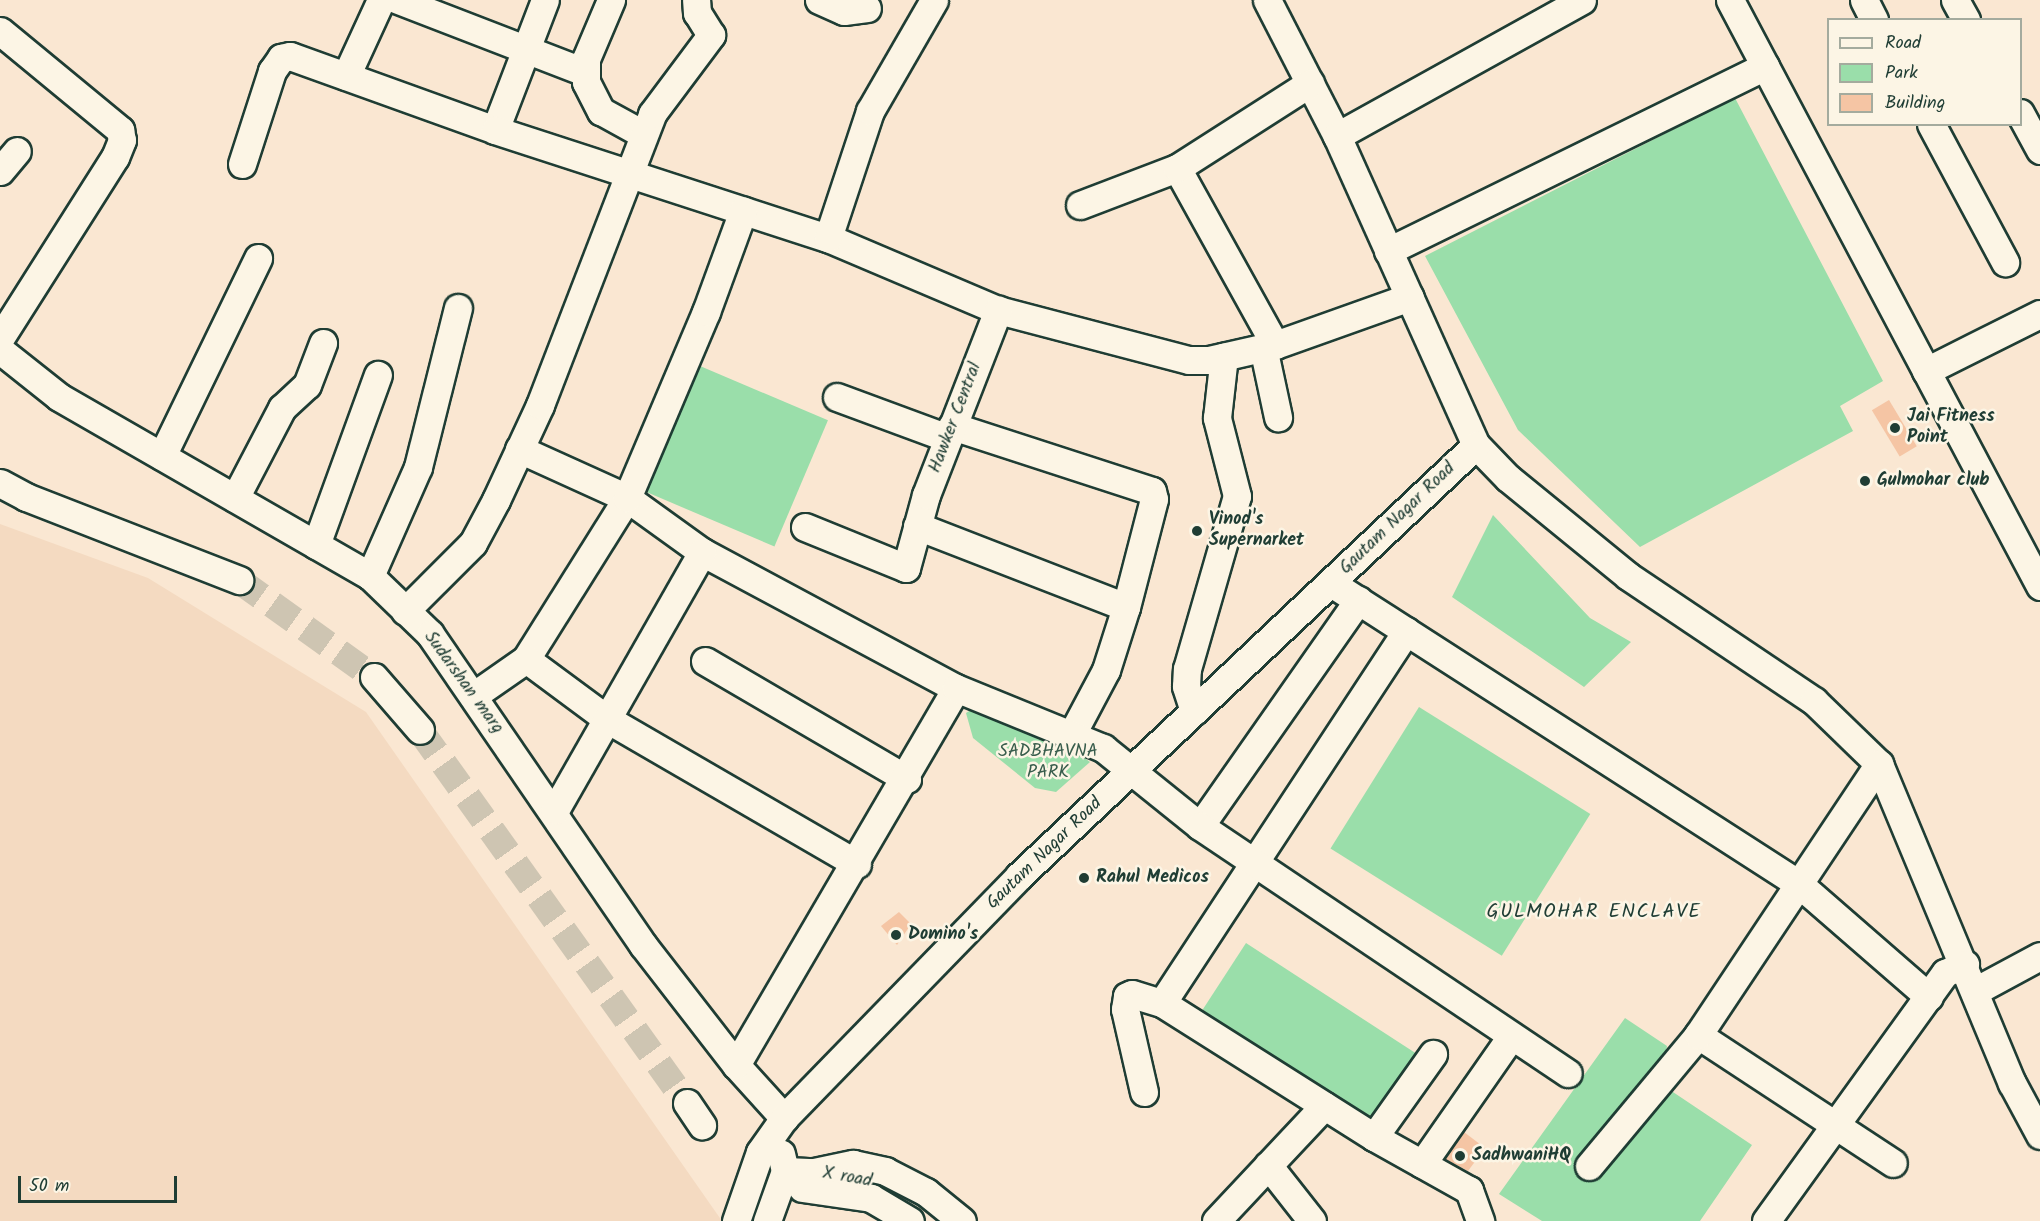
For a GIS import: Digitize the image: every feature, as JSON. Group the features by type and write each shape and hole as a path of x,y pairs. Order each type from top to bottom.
{"street":[{"path":"346,76 381,0"},
{"path":"398,0 451,10 526,51 585,72"},
{"path":"495,130 545,0"},
{"path":"611,0 585,72 601,111 643,134"},
{"path":"405,611 473,543 519,449 626,173 652,114 711,35 697,13 696,0"},
{"path":"819,0 844,11 867,8"},
{"path":"828,238 870,111 934,0"},
{"path":"1267,0 1337,136 1476,445 1508,478 1628,576 1814,701 1879,764 1965,964 2012,1083 2040,1135"},
{"path":"1337,136 1582,0"},
{"path":"1730,0 1926,371 2032,551 2040,586"},
{"path":"1864,0 1873,18"},
{"path":"1955,0 1965,18"},
{"path":"0,31 120,130 122,140 116,157 0,338"},
{"path":"242,164 281,58 290,56 495,130 828,238 998,310 1189,360 1224,356 1269,346 1410,297"},
{"path":"1388,251 1764,66"},
{"path":"1080,205 1177,168 1310,83"},
{"path":"2027,111 2040,150"},
{"path":"1932,126 2005,262"},
{"path":"0,171 17,151"},
{"path":"1177,168 1269,346 1278,417"},
{"path":"473,696 526,659 627,498 706,312 743,211"},
{"path":"162,456 221,343 258,258"},
{"path":"370,576 418,467 458,308"},
{"name":"Hawker Central","path":"805,527 906,568 916,526 998,310"},
{"path":"1926,371 2040,314"},
{"path":"235,498 282,408 307,386 323,342"},
{"name":"Sudarshan marg","path":"0,350 59,397 370,576 430,634 555,810 643,945 780,1123"},
{"path":"1194,711 1186,686 1187,669 1237,496 1217,418 1224,356"},
{"path":"315,545 378,375"},
{"path":"837,397 1152,491 1126,608 1106,670 1072,734"},
{"name":"Gautam Nagar Road","path":"736,1221 760,1152 780,1123 1019,876 1476,445"},
{"path":"519,449 627,498 702,552 956,688 1103,748 1200,826 1510,1038 1568,1073"},
{"path":"0,483 26,497 239,580"},
{"path":"916,526 1126,608"},
{"path":"555,810 702,552"},
{"path":"1331,583 1799,884 1929,997"},
{"path":"1200,826 1358,600"},
{"path":"1162,1003 1406,632"},
{"path":"526,659 607,719 857,864"},
{"path":"705,661 907,778"},
{"path":"374,677 420,730"},
{"path":"736,1065 857,864 956,688"},
{"path":"1589,1166 1698,1035 1879,764"},
{"path":"1976,991 2040,956"},
{"path":"1766,1221 1838,1124 1944,973 1965,964"},
{"path":"1144,1092 1124,1002 1138,994 1162,1003 1374,1137 1469,1190 1480,1221"},
{"path":"1698,1035 1838,1124 1893,1163"},
{"path":"1422,1164 1510,1038"},
{"path":"1374,1137 1433,1054"},
{"path":"687,1103 702,1125"},
{"path":"1216,1221 1324,1106"},
{"path":"767,1221 783,1179 780,1123"},
{"path":"814,1172 853,1164 885,1171 926,1192 962,1221"},
{"path":"1268,1165 1312,1221"},
{"name":"X road","path":"783,1179 814,1172 880,1183 934,1221"},
{"path":"783,1179 871,1198 910,1221"}],"shaded area":[{"path":"0,524 148,578 366,712 722,1221 0,1221"}],"green space":[{"path":"1735,98 1883,381 1840,406 1853,431 1640,547 1518,430 1425,256"},
{"path":"700,366 828,420 774,546 646,492"},
{"path":"1493,515 1590,618 1631,642 1584,687 1452,597"},
{"name":"SADBHAVNA PARK","path":"993,696 1057,737 1090,762 1056,792 1035,788 973,738 966,713"},
{"path":"1419,707 1590,814 1502,956 1331,849"},
{"path":"1246,943 1425,1059 1381,1126 1202,1010"},
{"path":"1625,1018 1667,1046 1661,1084 1752,1145 1700,1221 1542,1221 1499,1194"}],"building":[{"name":"Jai Fitness Point","path":"1889,400 1917,446 1900,457 1872,410"},
{"name":"Domino's","path":"899,912 911,924 897,945 881,926"},
{"name":"SadhwaniHQ","path":"1464,1132 1485,1148 1468,1171 1445,1159"}],"tunnel":[{"path":"239,580 374,677"},
{"path":"420,730 687,1103"}],"place":[{"name":"Jai Fitness Point","path":"1895,428"},
{"name":"Gulmohar club","path":"1865,481"},
{"name":"Vinod's Supernarket","path":"1197,531"},
{"name":"Rahul Medicos","path":"1084,878"},
{"name":"Domino's","path":"896,935"},
{"name":"SadhwaniHQ","path":"1460,1156"}],"district":[{"name":"GULMOHAR ENCLAVE","path":"1594,912"}]}
